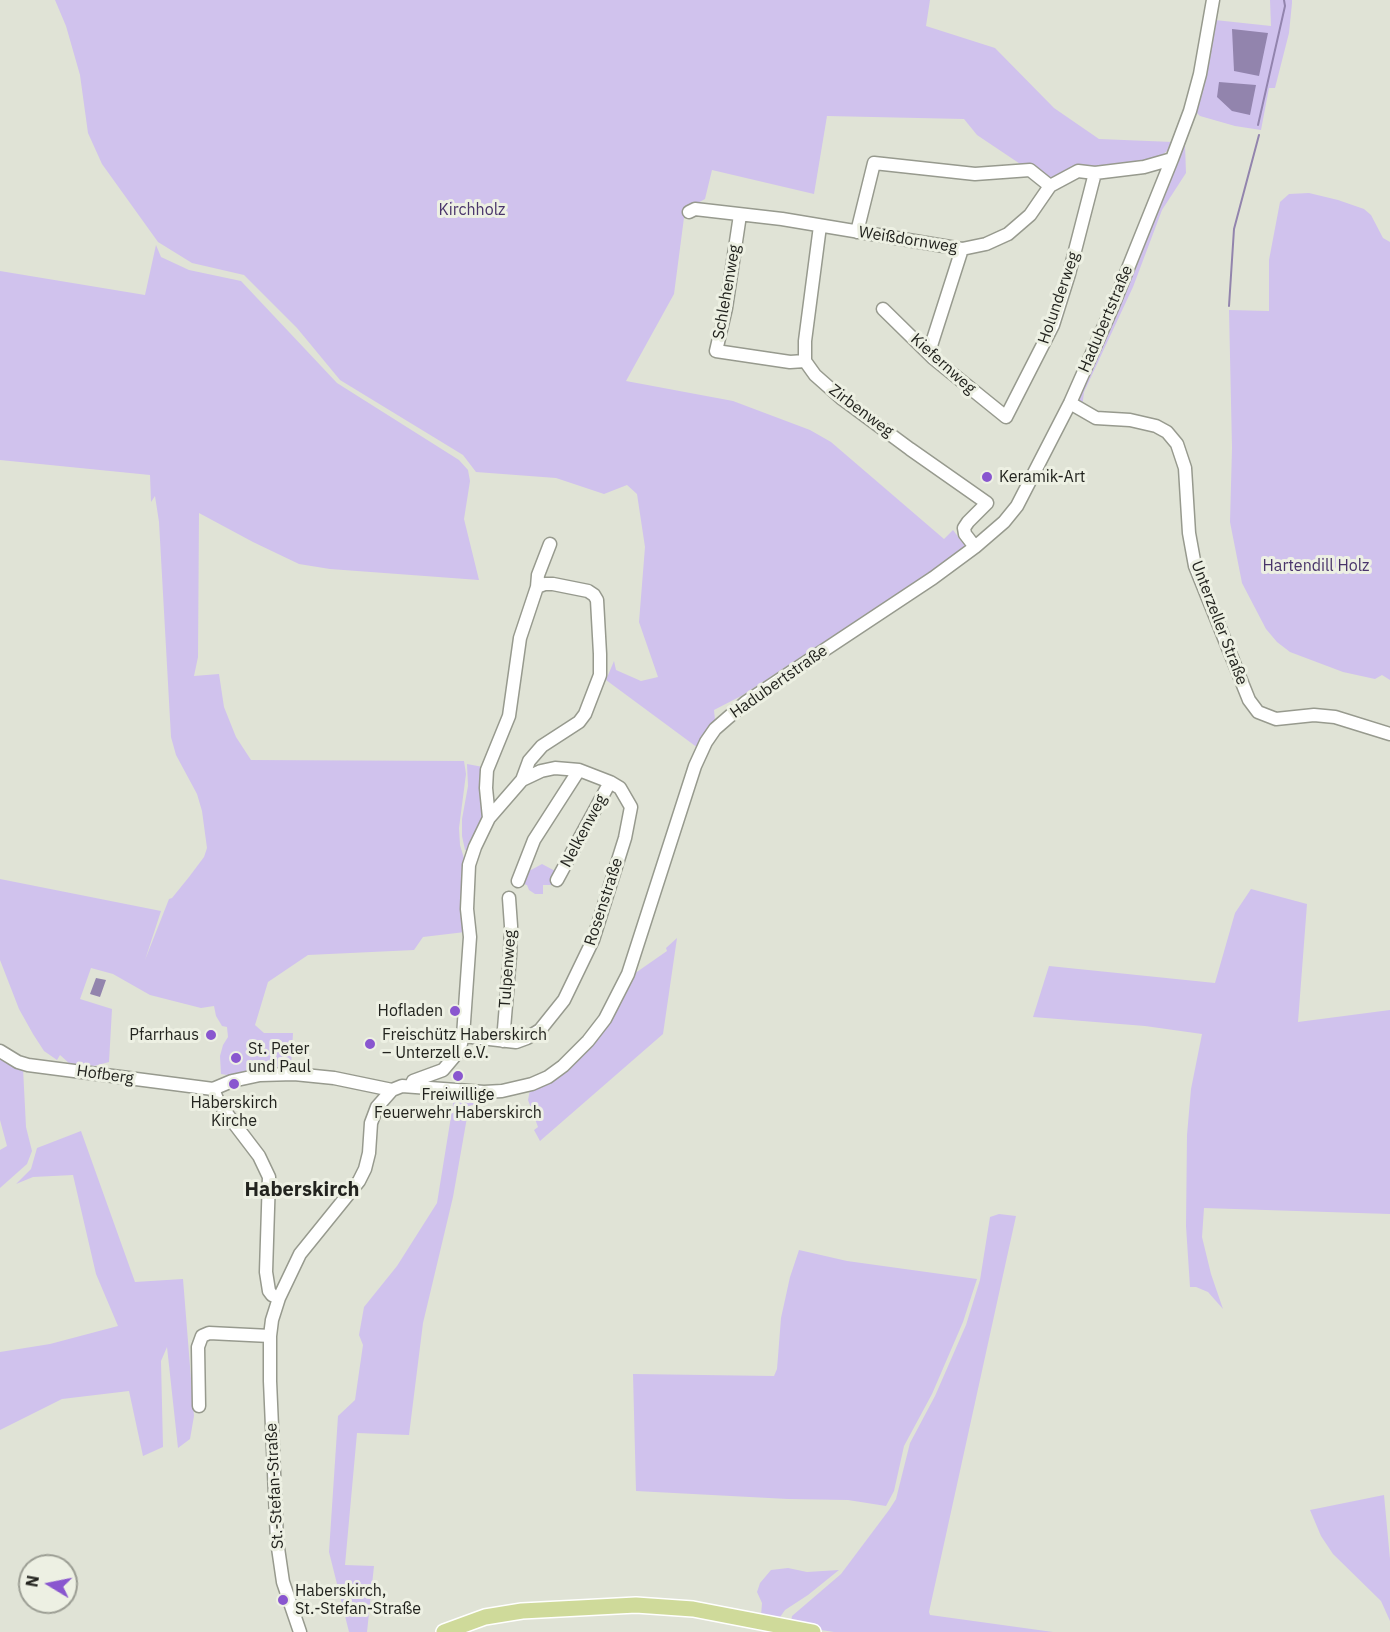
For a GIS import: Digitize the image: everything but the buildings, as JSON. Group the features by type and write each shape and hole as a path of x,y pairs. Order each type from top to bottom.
{"main road":[{"path":"444,1632 485,1617 522,1611 636,1605 693,1609 813,1632"}],"street":[{"name":"Hadubertstraße","path":"392,1090 402,1086 412,1086 468,1091 502,1091 532,1084 548,1077 563,1066 588,1041 604,1019 628,974 695,766 715,729 746,702 933,578 975,547 1004,522 1017,506 1070,403 1112,308 1172,159 1190,111 1200,74 1213,0"},
{"name":"Weißdornweg","path":"688,212 695,208 782,219 962,249 987,244 1008,234 1030,215 1050,186 1078,171 1095,173 1144,167 1172,159"},
{"path":"857,232 874,163 975,174 1030,170 1050,186"},
{"name":"Holunderweg","path":"1006,417 1053,326 1095,173"},
{"name":"Schlehenweg","path":"740,214 726,308 716,351 790,362 805,361"},
{"path":"805,361 805,341 820,226"},
{"path":"929,352 962,249"},
{"name":"Kiefernweg","path":"883,309 956,378 1006,417"},
{"name":"Zirbenweg","path":"805,361 815,375 841,398 987,503 964,528 965,534 975,547"},
{"name":"Unterzeller Straße","path":"1070,403 1096,418 1130,420 1156,426 1167,432 1177,444 1185,468 1195,566 1249,700 1258,712 1276,719 1314,715 1335,717 1390,734"},
{"path":"489,818 487,770 509,716 520,638 537,587 538,575 550,544"},
{"name":"Rosenstraße","path":"412,1086 413,1080 438,1072 449,1064 459,1051 463,1036 470,937 467,909 468,871 473,852 489,818 522,780 529,761 542,746 579,722 585,714 600,675 597,600 594,595 588,591 553,584 537,587"},
{"name":"Rosenstraße","path":"463,1036 516,1042 540,1030 564,1000 593,940 631,812 629,800 620,788 579,770 555,768 541,771 522,780"},
{"path":"518,880 534,840 579,770"},
{"name":"Nelkenweg","path":"558,880 610,782"},
{"name":"Tulpenweg","path":"503,1041 510,946 509,898"},
{"name":"Hofberg","path":"0,1051 28,1065 213,1089"},
{"path":"294,1074 334,1078 392,1090 377,1107 371,1123 369,1153 359,1181 300,1254 279,1298 269,1291 266,1272 269,1177 260,1156 227,1114 213,1089 232,1081 260,1075 294,1074"},
{"name":"St.-Stefan-Straße","path":"279,1298 274,1311 270,1336 277,1541 283,1582 300,1632"},
{"path":"200,1406 198,1347 202,1336 209,1333 270,1336"}],"green space":[{"name":"Kirchholz","path":"55,0 930,0 926,26 995,48 1054,108 1099,139 1173,142 1160,157 1140,165 1094,170 1050,184 977,135 964,119 827,116 814,194 712,170 705,199 685,210 674,294 626,381 733,401 810,430 831,442 944,539 953,530 965,546 930,572 743,695 714,710 715,720 698,748 606,680 614,661 616,670 641,681 658,677 639,622 645,547 637,494 627,485 604,494 556,478 476,472 463,455 340,380 297,328 244,275 192,263 158,242 102,164 88,133 80,75 66,26"},
{"path":"1270,0 1292,0 1292,3 1289,33 1275,88 1269,88 1261,130 1235,126 1200,116 1195,111 1215,20 1271,26"},
{"path":"1192,119 1185,145 1186,173 1162,210 1133,287 1084,392 1082,408 1078,402 1078,393"},
{"name":"Hartendill Holz","path":"1309,193 1364,209 1371,215 1383,238 1390,242 1390,680 1382,675 1375,679 1343,672 1290,652 1277,642 1266,629 1242,583 1230,522 1232,448 1229,310 1269,311 1269,260 1280,202 1289,194"},
{"path":"156,245 161,257 189,270 241,281 337,383 459,460 468,470 470,481 464,519 479,580 330,569 299,564 199,513 198,657 194,676 219,674 224,707 236,737 251,760 464,761 466,774 459,828 460,845 466,865 465,932 423,937 414,950 308,955 268,982 255,1025 264,1033 293,1033 291,1068 260,1071 258,1066 253,1071 234,1076 221,1074 220,1056 228,1037 227,1027 222,1026 216,1016 214,1006 201,1008 150,995 113,974 91,968 80,999 112,1009 109,1062 94,1066 70,1064 60,1055 57,1060 44,1051 33,1034 19,1009 0,960 0,879 161,911 145,960 169,899 204,857 207,848 202,811 197,794 176,755 171,737 159,522 155,496 151,502 150,475 0,460 0,271 145,295"},
{"path":"467,764 483,767 484,816 469,851 465,850 462,836 462,819 468,786"},
{"path":"542,864 559,873 553,885 543,885 543,894 535,894 529,890 527,885 520,883 523,868 531,870"},
{"path":"1251,889 1307,904 1298,1022 1390,1010 1390,1214 1204,1208 1202,1237 1223,1309 1208,1292 1190,1287 1186,1226 1187,1135 1191,1089 1202,1034 1145,1026 1033,1017 1049,966 1215,983 1235,913"},
{"path":"677,938 663,1034 540,1141 534,1130 538,1127 528,1100 530,1090 565,1067 631,976 667,951 666,948"},
{"path":"0,1055 23,1068 26,1127 32,1151 27,1164 0,1188 0,1150 7,1146 0,1120"},
{"path":"454,1098 480,1103 469,1106 453,1197 423,1323 409,1435 357,1433 345,1565 374,1566 367,1632 349,1632 329,1552 338,1416 355,1400 363,1345 359,1335 364,1307 397,1266 437,1203"},
{"path":"81,1131 135,1282 183,1279 194,1416 190,1439 178,1448 167,1347 161,1361 163,1447 143,1456 129,1391 62,1399 0,1430 0,1352 50,1344 118,1326 96,1274 73,1175 33,1177 16,1184 31,1169 37,1148"},
{"path":"999,1214 1016,1216 929,1612 930,1615 1053,1632 834,1632 796,1626 791,1622 792,1616 841,1574 896,1499 910,1443 935,1396 966,1325 980,1280 990,1217"},
{"path":"799,1250 847,1261 977,1279 963,1322 932,1394 904,1446 894,1491 886,1506 848,1500 636,1491 633,1374 774,1376 777,1369 781,1318"},
{"path":"1384,1495 1390,1559 1390,1621 1381,1601 1333,1554 1321,1536 1310,1510"},
{"path":"788,1568 807,1572 839,1570 785,1610 778,1620 761,1616 762,1603 757,1592 760,1583 771,1570"}],"shaded area":[{"path":"1232,29 1268,33 1259,76 1234,71"},
{"path":"1219,82 1256,85 1250,115 1232,111 1217,97"},
{"path":"96,978 106,980 100,997 90,994"}],"waterway":[{"path":"1258,125 1285,6 1284,0"},
{"path":"1229,306 1234,229 1259,135"}],"place":[{"name":"Keramik-Art","path":"987,477"},
{"name":"Hofladen","path":"455,1011"},
{"name":"Pfarrhaus","path":"211,1035"},
{"name":"Freischütz Haberskirch – Unterzell e.V.","path":"370,1044"},
{"name":"St. Peter und Paul","path":"236,1058"},
{"name":"Freiwillige Feuerwehr Haberskirch","path":"458,1076"},
{"name":"Haberskirch Kirche","path":"234,1084"},
{"name":"Haberskirch, St.-Stefan-Straße","path":"283,1600"}],"district":[{"name":"Haberskirch","path":"302,1190"}]}
